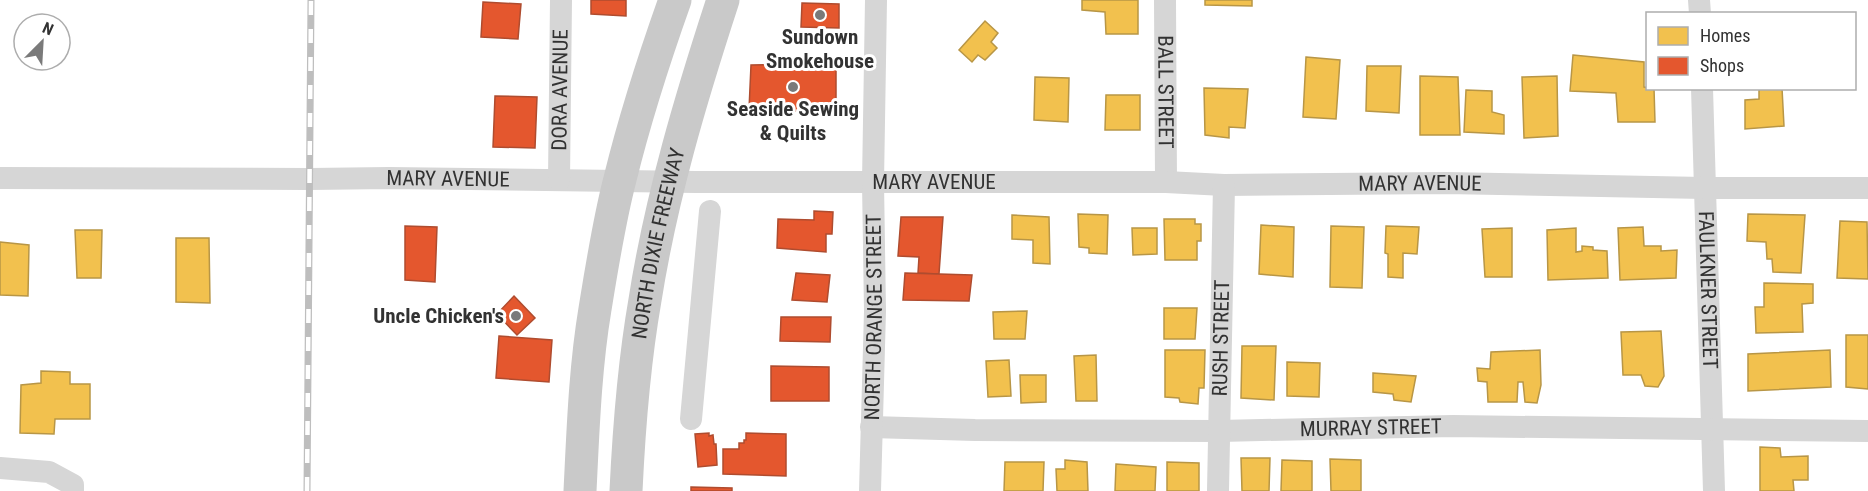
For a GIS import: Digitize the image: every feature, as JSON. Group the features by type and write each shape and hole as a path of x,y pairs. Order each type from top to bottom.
{"main road":[{"path":"580,491 582,441 595,311 620,181 644,92 675,0"},
{"name":"NORTH DIXIE FREEWAY","path":"626,491 630,418 645,300 669,182 689,106 723,0"}],"street":[{"name":"DORA AVENUE","path":"560,180 561,0"},
{"name":"NORTH ORANGE STREET","path":"870,491 876,0"},
{"name":"BALL STREET","path":"1165,0 1166,182"},
{"name":"FAULKNER STREET","path":"1702,90 1714,491"},
{"name":"MARY AVENUE","path":"0,178 1446,183 1704,188 1868,188"},
{"name":"RUSH STREET","path":"1218,491 1224,184"},
{"path":"691,419 710,211"},
{"name":"MURRAY STREET","path":"872,427 975,430 1219,431 1453,426 1868,431"},
{"path":"0,468 49,472 73,485 73,491"}],"building: Homes":[{"path":"1082,0 1138,0 1138,34 1106,34 1105,12 1082,10"},
{"path":"1205,0 1252,0 1252,6 1205,5"},
{"path":"985,21 998,33 991,42 997,48 985,60 978,55 972,62 959,50"},
{"path":"1573,55 1644,62 1644,87 1646,90 1654,90 1655,122 1618,122 1616,93 1570,91"},
{"path":"1306,57 1340,60 1336,119 1303,117"},
{"path":"1367,66 1401,66 1399,113 1366,111"},
{"path":"1420,76 1458,77 1460,135 1420,135"},
{"path":"1557,76 1558,136 1524,138 1522,77"},
{"path":"1035,77 1069,78 1068,122 1034,120"},
{"path":"1204,88 1248,89 1245,128 1229,127 1229,138 1205,135"},
{"path":"1466,90 1492,91 1492,112 1504,115 1504,134 1464,132"},
{"path":"1759,90 1782,90 1784,126 1745,129 1745,100 1759,99"},
{"path":"1106,95 1140,95 1140,130 1105,130"},
{"path":"1078,214 1108,215 1107,254 1089,253 1089,248 1079,247"},
{"path":"1748,214 1805,215 1801,273 1773,272 1772,259 1767,259 1766,242 1747,241"},
{"path":"1012,215 1049,217 1050,264 1033,263 1033,240 1012,239"},
{"path":"1164,219 1195,219 1195,224 1201,224 1201,241 1197,241 1197,260 1165,260"},
{"path":"1840,221 1867,222 1868,279 1837,278"},
{"path":"1261,225 1294,227 1293,277 1259,274"},
{"path":"1331,226 1364,227 1362,288 1330,287"},
{"path":"1386,226 1419,227 1417,254 1403,253 1403,278 1388,277 1388,254 1385,253"},
{"path":"1643,227 1644,246 1661,246 1661,251 1677,250 1676,278 1620,280 1618,228"},
{"path":"1132,228 1157,228 1157,254 1133,255"},
{"path":"1512,228 1512,277 1485,277 1482,229"},
{"path":"1576,228 1576,252 1582,251 1582,246 1607,251 1608,278 1548,280 1547,230"},
{"path":"75,230 102,230 101,278 77,278"},
{"path":"176,238 209,238 210,303 176,302"},
{"path":"0,242 29,245 28,296 0,295"},
{"path":"1764,283 1813,284 1813,303 1802,304 1803,332 1756,333 1755,307 1764,307"},
{"path":"1164,308 1197,308 1195,339 1164,339"},
{"path":"1027,311 1025,339 994,339 993,312"},
{"path":"1661,331 1664,376 1658,387 1645,386 1641,375 1623,375 1621,332"},
{"path":"1846,335 1868,335 1868,389 1846,387"},
{"path":"1242,346 1276,346 1274,400 1241,398"},
{"path":"1165,350 1205,350 1204,388 1199,388 1198,404 1180,402 1179,398 1165,397"},
{"path":"1540,350 1541,385 1537,403 1525,402 1523,382 1518,382 1517,402 1488,402 1487,382 1478,381 1477,368 1490,369 1491,352"},
{"path":"1830,350 1831,387 1748,391 1748,354"},
{"path":"1096,355 1097,401 1076,401 1074,356"},
{"path":"1009,360 1011,396 988,397 986,361"},
{"path":"1287,362 1320,363 1319,397 1287,396"},
{"path":"41,371 70,372 70,384 90,384 90,419 55,419 54,434 20,433 21,385 41,383"},
{"path":"1373,373 1416,376 1411,402 1394,400 1393,394 1373,392"},
{"path":"1020,375 1046,375 1046,402 1021,403"},
{"path":"1760,447 1780,448 1781,457 1808,456 1808,480 1793,480 1794,491 1760,491"},
{"path":"1241,458 1270,458 1269,491 1242,491"},
{"path":"1330,459 1361,460 1361,491 1331,491"},
{"path":"1065,460 1087,462 1088,491 1057,491 1056,469 1065,469"},
{"path":"1282,460 1312,461 1312,491 1281,491"},
{"path":"1005,462 1044,462 1043,491 1004,491"},
{"path":"1167,462 1199,463 1199,491 1167,491"},
{"path":"1116,464 1156,467 1155,491 1115,491"}],"building: Shops":[{"path":"591,0 626,0 626,16 591,14"},
{"path":"483,2 521,4 518,39 481,37"},
{"name":"Sundown Smokehouse","path":"802,3 839,4 839,28 801,27"},
{"name":"Seaside Sewing & Quilts","path":"836,64 836,112 749,110 751,65"},
{"path":"495,96 537,97 535,148 493,147"},
{"path":"814,211 833,212 832,234 826,234 826,252 777,248 778,219 814,220"},
{"path":"901,217 943,217 939,274 918,273 919,257 898,256"},
{"path":"405,226 437,227 435,282 405,280"},
{"path":"796,273 830,275 827,302 792,300"},
{"path":"905,273 972,275 969,301 903,300"},
{"name":"Uncle Chicken's","path":"514,296 535,318 517,335 497,314"},
{"path":"781,317 831,317 830,342 780,341"},
{"path":"499,336 552,340 549,382 496,378"},
{"path":"771,366 829,367 829,401 771,401"},
{"path":"709,433 709,436 713,435 714,444 716,444 717,465 698,467 695,434"},
{"path":"746,433 786,434 786,476 723,474 723,449 739,449 739,443 744,443 746,440"},
{"path":"691,487 732,488 732,491 691,491"}],"railway":[{"path":"307,491 311,0"}],"place":[{"name":"Sundown Smokehouse","path":"820,15"},
{"name":"Seaside Sewing & Quilts","path":"793,87"},
{"name":"Uncle Chicken's","path":"516,316"}]}
